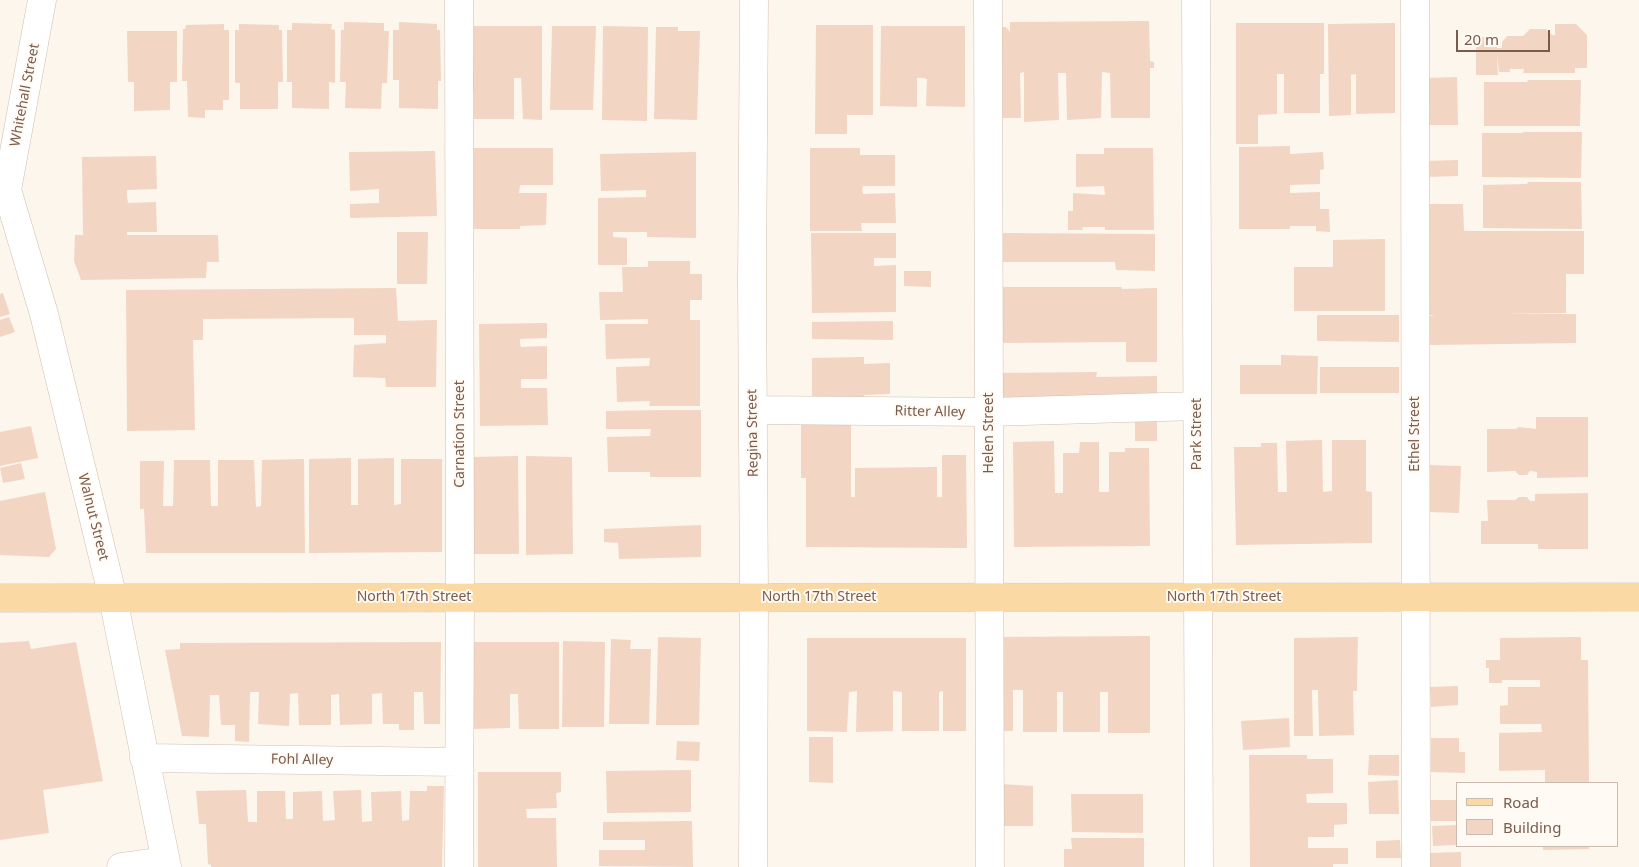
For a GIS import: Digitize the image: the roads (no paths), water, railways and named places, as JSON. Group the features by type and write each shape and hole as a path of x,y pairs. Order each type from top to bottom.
{"main road":[{"name":"North 17th Street","path":"0,598 1639,597"}],"street":[{"name":"Whitehall Street","path":"4,181 42,0"},
{"name":"Carnation Street","path":"459,0 459,867"},
{"name":"Regina Street","path":"752,867 754,0"},
{"name":"Helen Street","path":"988,0 990,867"},
{"name":"Park Street","path":"1196,0 1199,867"},
{"name":"Ethel Street","path":"1415,0 1416,867"},
{"name":"Walnut Street","path":"4,181 44,314 113,598 166,864"},
{"name":"Ritter Alley","path":"753,410 989,412 1197,406"},
{"name":"Fohl Alley","path":"144,758 459,762"},
{"path":"121,867 166,864"}]}
